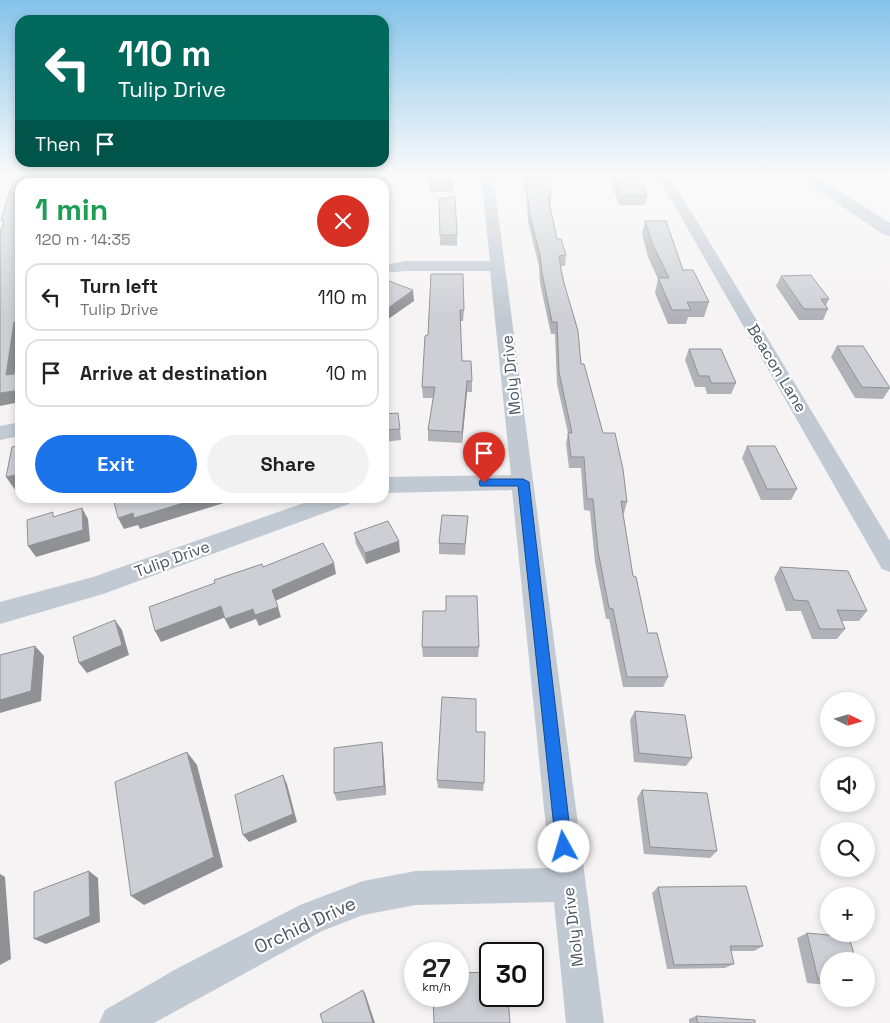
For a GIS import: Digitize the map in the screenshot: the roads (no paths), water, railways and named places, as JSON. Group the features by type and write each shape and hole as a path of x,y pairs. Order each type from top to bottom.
{"main road":[{"path":"879,223 890,231"}],"street":[{"name":"Moly Drive","path":"493,223 585,1023"},
{"name":"Beacon Lane","path":"689,223 890,562"},
{"path":"389,268 405,266 498,266"},
{"path":"0,433 15,430"},
{"path":"389,485 523,482"},
{"name":"Tulip Drive","path":"0,614 94,587 327,503"},
{"name":"Orchid Drive","path":"118,1023 191,981 312,917 364,898 416,888 568,885"}],"waterway":[{"path":"0,380 15,372"}]}
